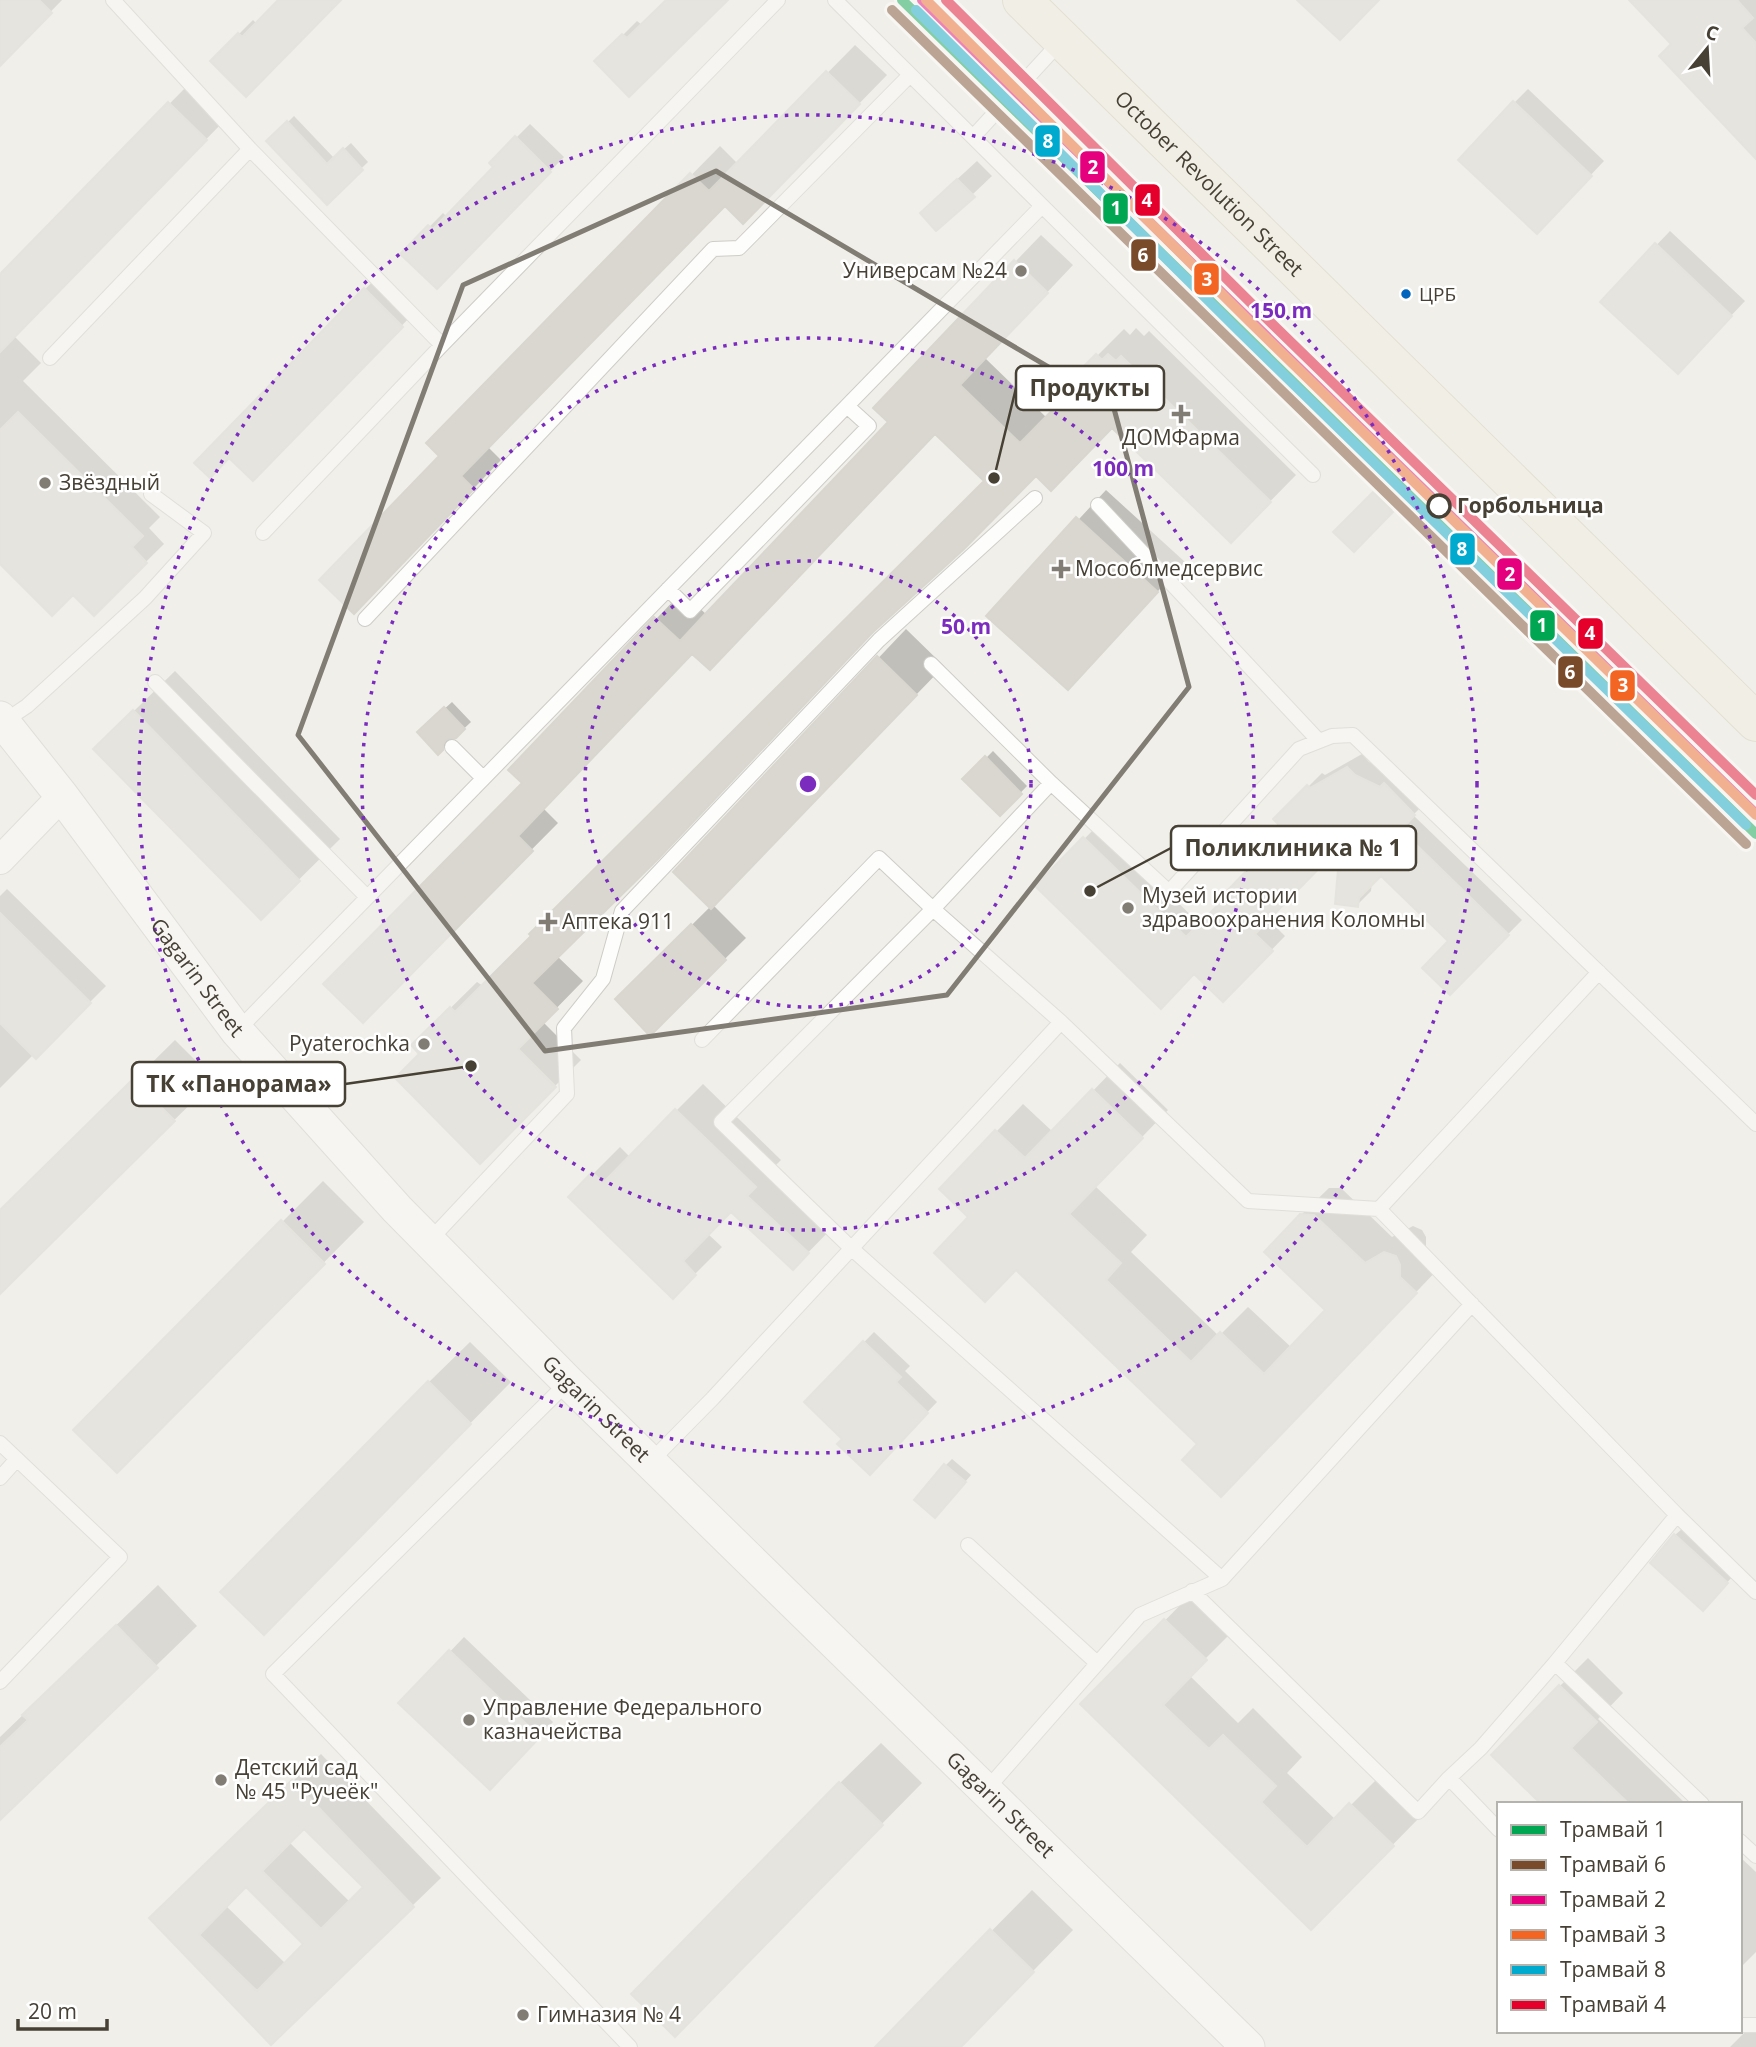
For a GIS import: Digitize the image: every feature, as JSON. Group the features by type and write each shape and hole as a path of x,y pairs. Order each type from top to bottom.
{"main road":[{"name":"October Revolution Street","path":"1022,0 1756,722"}],"street":[{"name":"Gagarin Street","path":"1,720 62,796 237,1031 397,1209 568,1382 1248,2047"},
{"path":"0,860 62,796"}],"lane":[{"path":"114,0 250,149 442,345"},
{"path":"263,534 442,345 778,0"},
{"path":"835,0 1313,475"},
{"path":"973,137 1062,40"},
{"path":"365,619 713,249 739,248 910,75"},
{"path":"50,358 250,149"},
{"path":"237,1031 1042,206"},
{"path":"668,589 690,611 869,426 847,406"},
{"path":"1,720 27,706 145,598 204,533 151,494"},
{"path":"429,1241 567,1094 564,1028 603,979 622,911 879,640 1035,498"},
{"path":"1098,505 1319,741"},
{"path":"931,664 1051,783 1170,892 1299,749 1332,736 1353,735 1756,1124"},
{"path":"155,682 367,897"},
{"path":"452,747 484,778"},
{"path":"1051,783 933,909 721,1122 851,1248 1222,1578"},
{"path":"702,1040 879,858 1061,1022 1248,1201 1379,1209 1677,1515 1756,1592"},
{"path":"1379,1209 1599,972"},
{"path":"650,1462 713,1398 1061,1022"},
{"path":"986,1790 1140,1615 1222,1578 1472,1304"},
{"path":"568,1382 272,1674 630,2047"},
{"path":"0,1443 120,1557 0,1682"},
{"path":"0,1478 17,1459"},
{"path":"1192,1591 1418,1812 1481,1748 1677,1515"},
{"path":"968,1545 1097,1663"},
{"path":"1555,1663 1700,1802"},
{"path":"1449,1778 1497,1828"},
{"path":"1742,1843 1756,1856"}],"highlighted area":[{"path":"716,171 1113,405 1189,687 947,995 545,1051 298,735 463,285"}],"building":[{"path":"0,0 39,0 52,13 0,66"},
{"path":"278,0 341,0 246,97 210,61 238,33 242,37"},
{"path":"666,0 728,0 629,97 594,61 622,34 627,38"},
{"path":"1297,0 1379,0 1340,40"},
{"path":"1629,0 1737,0 1753,18 1742,28 1756,43 1756,159 1659,56 1671,44"},
{"path":"826,71 860,104 743,224 725,206 461,476 474,489 354,614 319,580 439,456 426,443 690,173 709,191"},
{"path":"1513,101 1592,176 1537,234 1458,160"},
{"path":"168,102 207,140 0,352 0,274"},
{"path":"287,121 327,164 343,148 363,170 327,205 266,141"},
{"path":"515,136 551,172 437,289 400,254 428,225 433,229 493,167 489,163"},
{"path":"957,179 975,197 936,231 920,213"},
{"path":"1655,243 1732,316 1678,374 1600,302"},
{"path":"1014,260 1048,293 960,385 1020,443 1080,382 1074,376 1096,354 1102,360 1108,354 1116,361 1121,356 1271,502 1231,543 1112,428 1051,491 1036,476 964,549 872,633 659,858 532,983 558,1009 518,1049 556,1087 480,1164 395,1078 419,1054 411,1045 450,1007 455,1012 531,936 529,934 984,481 935,434 710,670 692,654 518,836 533,851 363,1023 323,984 522,783 508,770 654,617 680,641 888,422 873,408"},
{"path":"364,288 403,327 253,481 229,458 210,478 194,463"},
{"name":"Звёздный","path":"18,412 143,536 132,547 147,563 94,616 73,595 52,616 0,564 0,430"},
{"path":"1373,492 1393,512 1354,552 1333,532"},
{"path":"1076,517 1158,592 1068,690 986,616"},
{"path":"877,656 917,695 711,909 673,872"},
{"path":"444,707 465,729 456,738 446,740 438,755 417,732"},
{"path":"133,710 300,881 261,920 93,749"},
{"path":"985,756 1022,794 1000,816 962,779"},
{"path":"1347,767 1355,775 1380,787 1384,783 1415,815 1401,830 1509,935 1450,995 1422,968 1448,941 1381,876 1359,898 1358,907 1335,904 1340,847 1255,934 1273,951 1223,1002 1194,974 1161,1009 1035,886 1083,837 1186,937 1285,831 1273,819 1307,785 1310,788"},
{"path":"0,913 91,1003 36,1059 0,1023"},
{"path":"691,924 726,960 650,1036 615,999"},
{"path":"133,1079 175,1121 0,1294 0,1210"},
{"path":"1092,1089 1143,1138 1069,1214 1121,1263 1106,1280 1191,1362 1220,1332 1264,1374 1325,1310 1264,1252 1300,1214 1314,1215 1365,1263 1384,1252 1396,1256 1400,1265 1400,1277 1417,1293 1221,1497 1182,1460 1197,1444 1016,1270 985,1302 934,1253 968,1217 939,1189 995,1130 1025,1158"},
{"path":"675,1109 756,1187 747,1196 809,1253 793,1270 731,1212 683,1261 696,1275 673,1299 568,1197 592,1172 603,1183"},
{"path":"281,1220 325,1264 117,1473 73,1430"},
{"path":"863,1341 901,1377 896,1382 928,1413 870,1475 837,1444 842,1439 804,1402"},
{"path":"428,1381 471,1424 264,1635 220,1592"},
{"path":"944,1464 966,1482 935,1518 914,1500"},
{"path":"1674,1534 1728,1583 1703,1611 1650,1563"},
{"path":"1164,1619 1207,1660 1163,1705 1209,1749 1223,1735 1276,1786 1261,1802 1307,1847 1349,1803 1394,1846 1311,1930 1080,1704"},
{"path":"116,1625 158,1668 0,1820 0,1747 28,1720 22,1715"},
{"name":"Управление Федерального казначейства","path":"449,1650 540,1737 490,1790 398,1703"},
{"path":"1559,1685 1597,1722 1571,1748 1627,1802 1539,1802 1491,1755"},
{"path":"292,1780 414,1907 271,2045 149,1918","holes":["304,1829 363,1887 321,1929 262,1871","246,1887 303,1944 257,1991 199,1935"]},
{"path":"839,1782 883,1825 675,2037 631,1994"},
{"path":"990,1929 1034,1972 961,2047 875,2047"}],"tram line":[{"name":"1","path":"902,0 1756,834"},
{"name":"2","path":"922,0 1756,814"},
{"name":"3","path":"926,0 1250,322 1756,815"},
{"name":"4","path":"946,0 1260,312 1756,795"},
{"name":"6","path":"892,10 1746,844"},
{"name":"8","path":"916,10 1240,332 1746,825"}],"place":[{"name":"Универсам №24","path":"1021,271"},
{"name":"ЦРБ","path":"1406,294"},
{"name":"ДОМФарма","path":"1181,414"},
{"name":"Продукты","path":"994,478"},
{"name":"Звёздный","path":"45,483"},
{"name":"Горбольница","path":"1439,506"},
{"name":"Мособлмедсервис","path":"1061,569"},
{"name":"Поликлиника № 1","path":"1090,891"},
{"name":"Музей истории здравоохранения Коломны","path":"1128,908"},
{"name":"Аптека 911","path":"548,922"},
{"name":"Pyaterochka","path":"424,1044"},
{"name":"ТК «Панорама»","path":"471,1066"},
{"name":"Управление Федерального казначейства","path":"469,1720"},
{"name":"Детский сад № 45 \"Ручеёк\"","path":"221,1780"},
{"name":"Гимназия № 4","path":"523,2015"}]}
